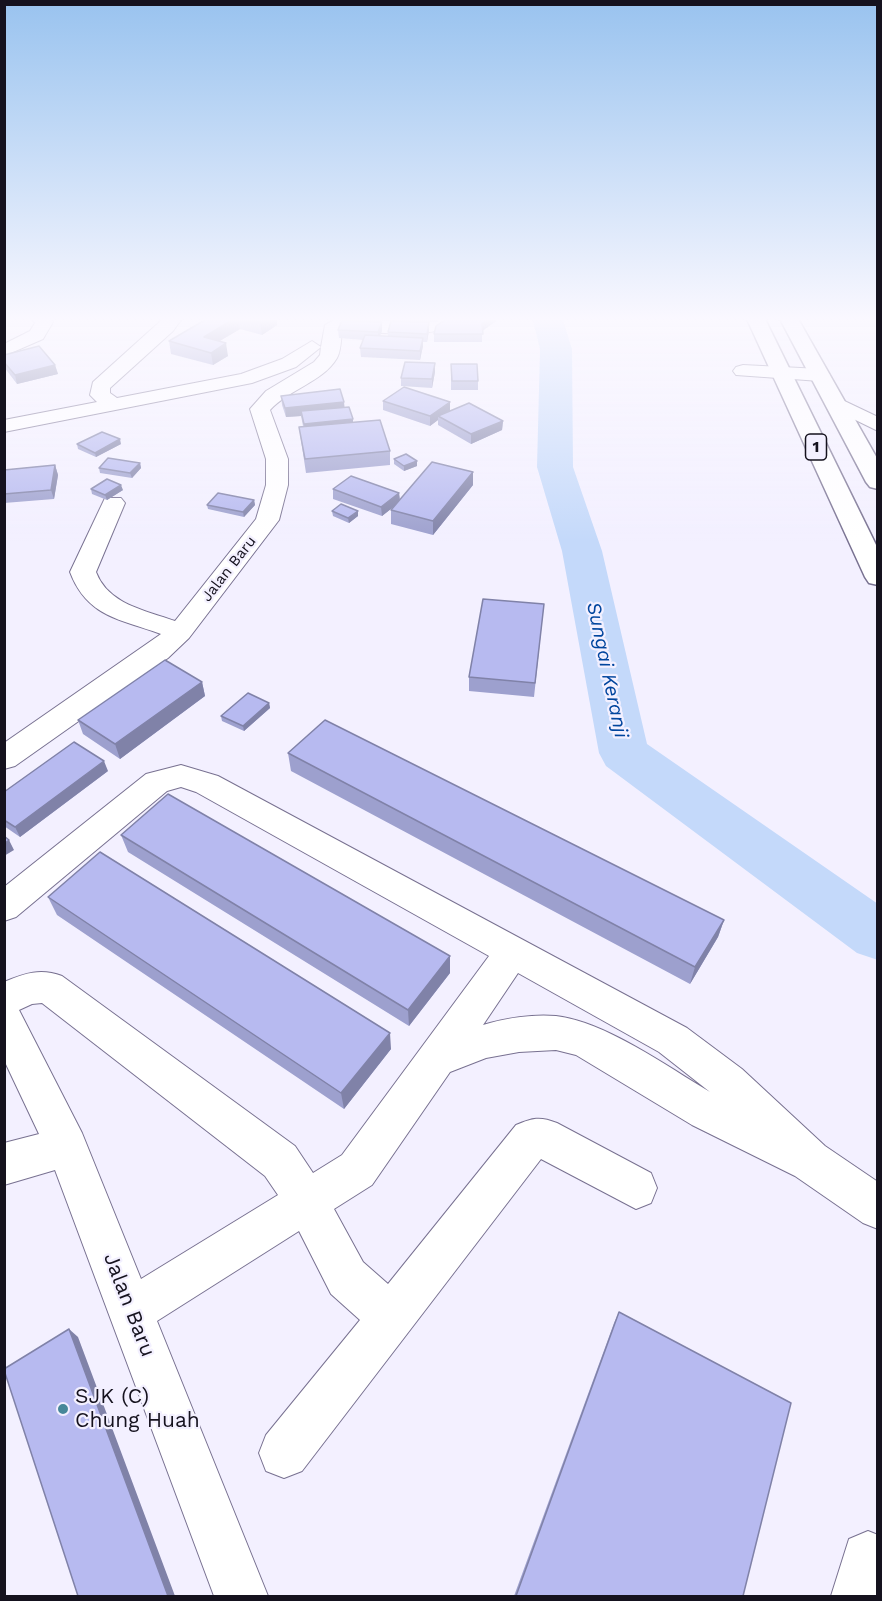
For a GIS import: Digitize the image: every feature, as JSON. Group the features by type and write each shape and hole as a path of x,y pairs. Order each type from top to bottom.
{"highway":[{"name":"1","path":"790,392 878,577"},
{"name":"1","path":"830,392 878,482"}],"street":[{"path":"100,392 114,405"},
{"path":"4,426 180,392"},
{"name":"Jalan Baru","path":"9,748 158,652 180,632 267,520 277,484 277,459 260,409 278,392"},
{"path":"836,403 878,424"},
{"path":"113,503 83,572 90,591 107,605 180,632"},
{"path":"4,907 157,782 181,776 207,784 673,1040 708,1063 810,1161"},
{"path":"131,1311 357,1170 512,953"},
{"path":"4,999 29,988 49,987 280,1161 307,1201 347,1278 390,1316"},
{"name":"Jalan Baru","path":"4,1019 67,1147 242,1596"},
{"path":"435,1060 485,1041 519,1035 555,1033 585,1040 706,1111 810,1161 878,1208"},
{"path":"284,1453 531,1139 542,1137 636,1188"},
{"path":"4,1164 67,1147"}],"building":[{"path":"341,392 344,402 285,408 281,396"},
{"path":"397,392 418,392 450,402 430,416 383,401"},
{"path":"469,403 503,421 471,434 438,416"},
{"path":"349,407 353,419 304,424 301,411"},
{"path":"380,420 390,451 305,459 299,427"},
{"path":"102,432 120,439 95,453 77,444"},
{"path":"406,454 417,461 404,466 394,459"},
{"path":"108,458 140,463 130,473 99,468"},
{"path":"432,462 473,472 433,521 391,510"},
{"path":"55,465 51,490 4,494 4,470"},
{"path":"351,476 399,493 381,507 333,489"},
{"path":"107,479 121,485 105,495 91,489"},
{"path":"218,493 254,500 243,512 207,505"},
{"path":"341,504 358,511 348,518 332,511"},
{"path":"483,599 544,604 535,683 469,677"},
{"path":"165,660 202,682 115,744 78,720"},
{"path":"248,693 269,703 243,726 221,716"},
{"path":"325,720 724,920 695,967 288,753"},
{"path":"74,742 104,761 15,827 4,820 4,792"},
{"path":"168,794 450,956 408,1010 121,835"},
{"path":"100,852 390,1033 341,1093 48,897"},
{"path":"619,1312 791,1403 743,1596 516,1596"},
{"path":"69,1329 168,1596 78,1596 4,1370"}],"waterway":[{"name":"Sungai Keranji","path":"556,392 555,467 582,551 624,753 878,936"}],"place":[{"name":"SJK (C) Chung Huah","path":"63,1409"}]}
